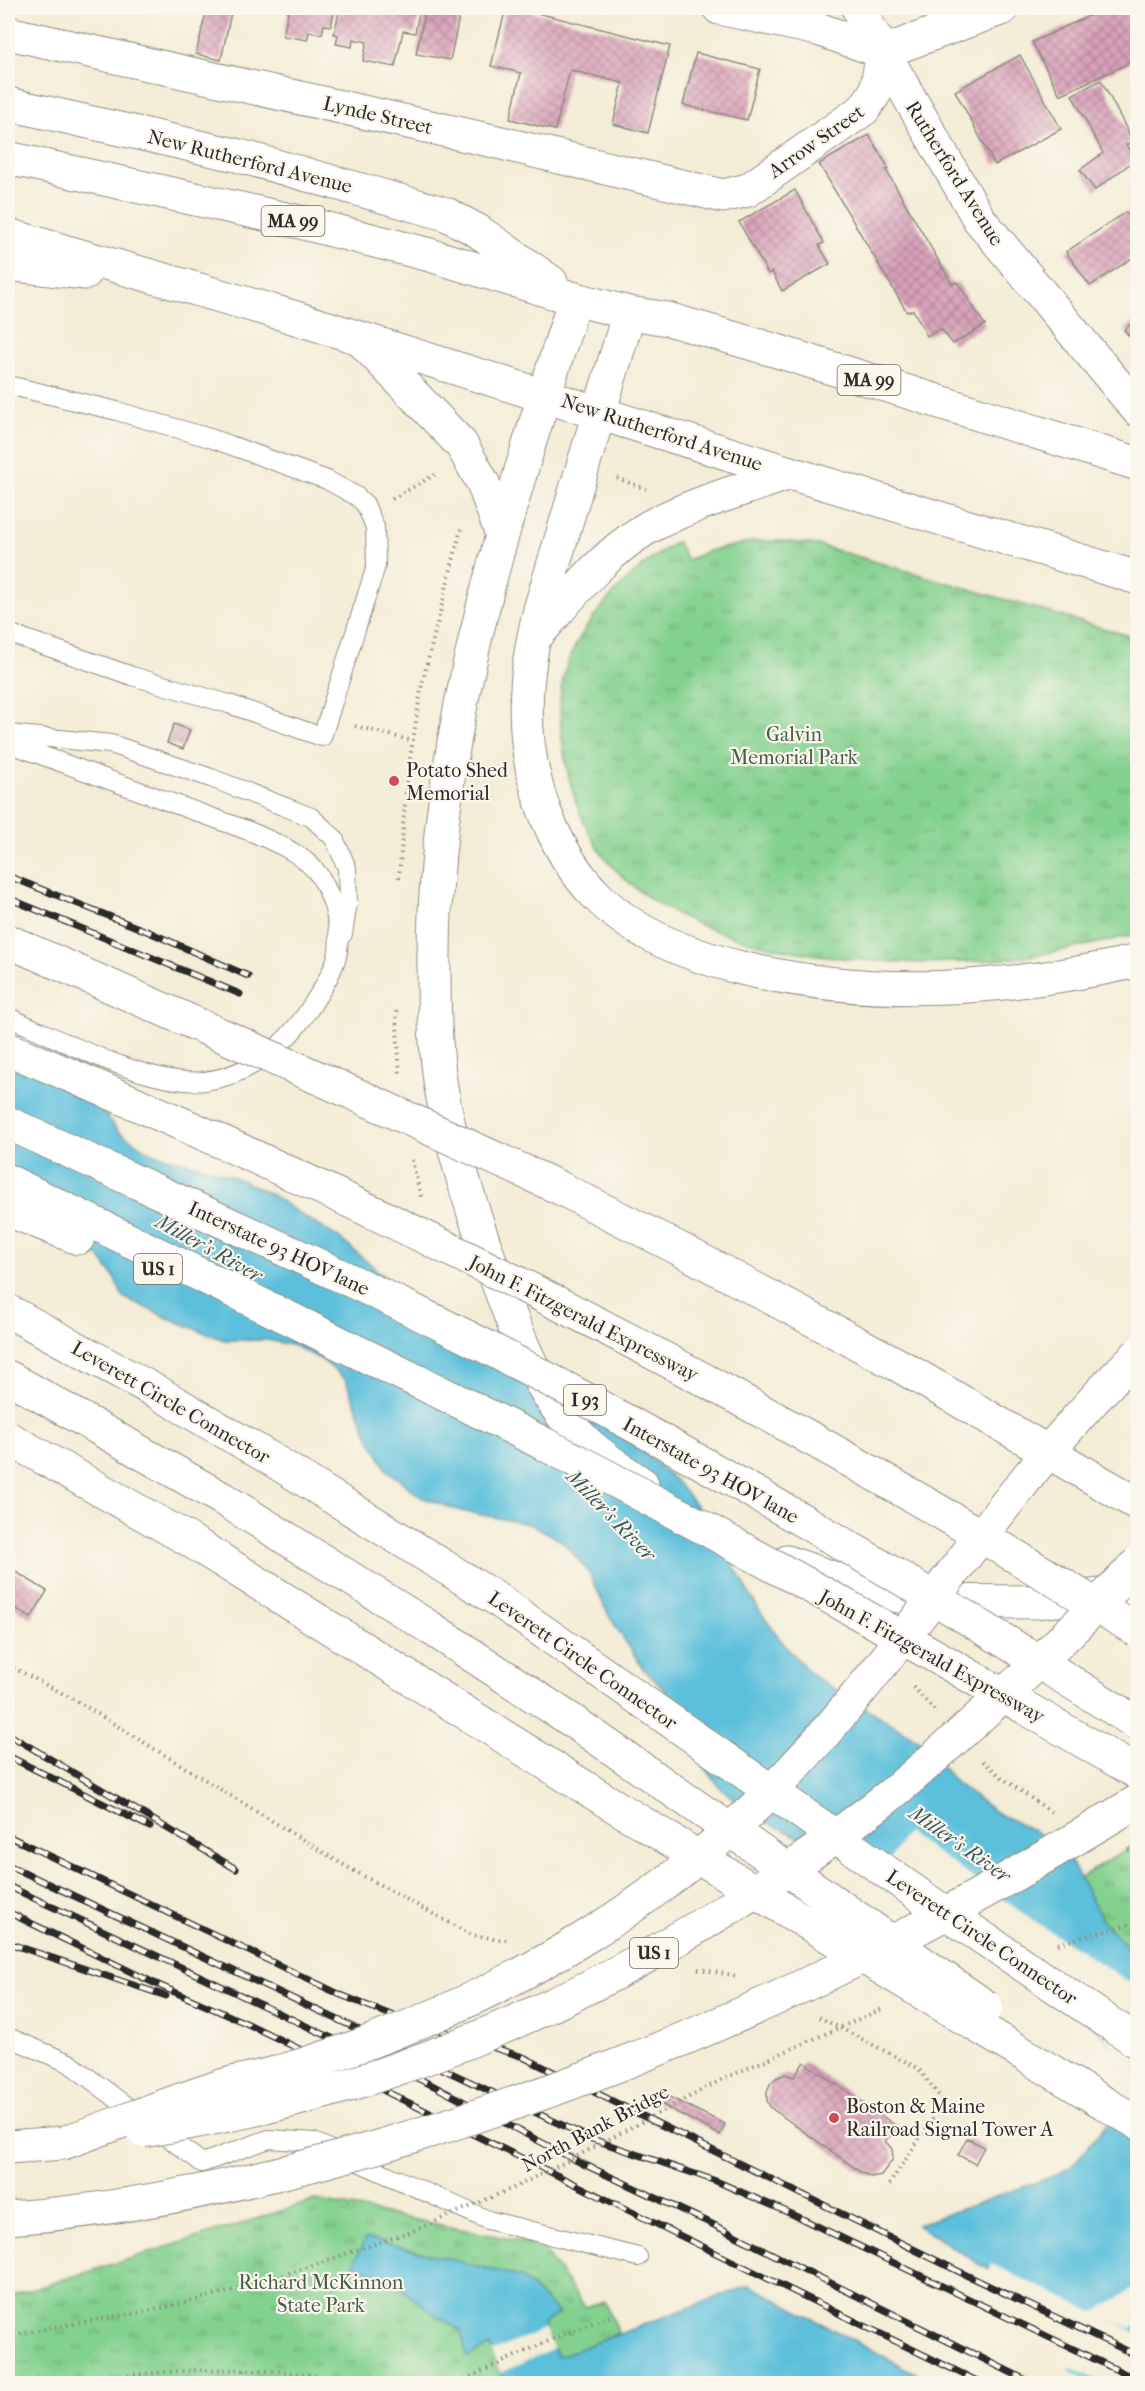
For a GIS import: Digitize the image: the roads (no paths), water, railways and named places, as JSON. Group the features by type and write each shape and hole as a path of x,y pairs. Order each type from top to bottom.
{"main road":[{"path":"720,8 818,29 883,52 1003,8"},
{"name":"Rutherford Avenue","path":"858,8 979,219 993,239 1137,410"},
{"name":"Lynde Street","path":"8,33 493,141 714,195 732,195 748,190"},
{"name":"Arrow Street","path":"748,190 864,109 876,91 883,52"},
{"name":"New Rutherford Avenue","path":"8,104 249,158 446,214 478,231 575,298"},
{"name":"New Rutherford Avenue","path":"8,158 387,243 629,313 668,319 1137,464"},
{"name":"New Rutherford Avenue","path":"8,235 188,285 789,473 1137,578"},
{"name":"New Rutherford Avenue","path":"8,264 188,285"},
{"path":"575,298 502,535 464,690 448,770 435,899 435,1006 441,1085 456,1153 484,1243 514,1324 545,1390 587,1443 674,1505 717,1532 765,1554 868,1590 925,1601 1036,1602 1137,1591"},
{"path":"629,313 532,639 525,698 526,736 533,776 545,812 562,849 584,882 615,911 652,936 698,956 751,970 811,981 872,988 981,986 1063,977 1137,961"},
{"path":"360,339 461,444 480,476 502,535"},
{"path":"532,639 622,544 644,530 690,509 789,473"},
{"path":"8,941 348,1091 560,1188 900,1366 1137,1504"},
{"name":"John F. Fitzgerald Expressway","path":"8,1049 294,1174 421,1234 657,1355 895,1486 1009,1552 1137,1631"},
{"name":"Interstate 93 HOV lane","path":"8,1124 360,1286 554,1383 732,1480 887,1570 1137,1724"},
{"path":"8,1181 309,1328"},
{"name":"US 1","path":"8,1210 309,1328"},
{"name":"Leverett Circle Connector","path":"8,1311 157,1392 271,1459 498,1600 925,1899 1137,2042"},
{"name":"John F. Fitzgerald Expressway","path":"309,1328 550,1447 663,1507 898,1635 1137,1773"},
{"path":"63,2143 226,2085 307,2064 423,2020 478,1996 557,1954 600,1929 660,1888 708,1851 741,1820 828,1730 1072,1423 1137,1354"},
{"path":"8,1377 223,1499 525,1689 1030,2038 1104,2103"},
{"path":"8,1438 186,1539 621,1810 1137,2123"},
{"name":"US 1","path":"8,2147 63,2143 149,2130 256,2109 380,2075 517,2022 629,1967 763,1888 882,1801 1008,1690 1137,1563"},
{"path":"10,2218 145,2200 271,2175 464,2121 587,2078 721,2023 895,1941 982,1893 1137,1801"}],"lane":[{"path":"8,385 117,411 224,442 327,480 356,496 370,511 378,552 374,580 322,737 229,704 132,676 8,633"},
{"path":"8,734 73,739 120,747 232,786 311,817 334,838 347,868 348,903 338,953 324,986 303,1019 290,1036 273,1051 252,1066 230,1075 204,1081 149,1076 8,1017"},
{"path":"8,743 249,831 288,849 316,871 330,894 338,925 338,953"},
{"path":"8,2037 69,2063 202,2163 269,2139 314,2142 488,2220 638,2257"}],"water":[{"name":"Miller's River","path":"8,1054 92,1097 118,1131 151,1153 205,1167 241,1180 274,1196 339,1238 400,1289 619,1418 645,1452 678,1483 709,1522 759,1610 783,1643 813,1676 919,1740 956,1783 997,1813 1036,1832 1071,1862 1104,1923 1137,1956 1137,2383 1050,2383 1131,2335 981,2265 917,2225 1053,2176 1071,2167 1129,2098 1131,2085 1124,2057 981,1909 820,1847 758,1818 740,1805 718,1785 702,1763 677,1705 644,1670 609,1616 588,1571 562,1541 533,1525 461,1511 421,1497 387,1470 368,1435 345,1379 322,1360 295,1346 268,1340 224,1340 170,1319 123,1297 114,1277 100,1258 84,1245 68,1242 48,1244 31,1234 8,1200"},
{"path":"366,2238 521,2277 559,2314 543,2323 557,2357 750,2285 934,2383 499,2383 503,2381 490,2346 467,2357 461,2331 434,2314 393,2282 353,2264"}],"railway":[{"path":"8,876 149,932 248,976"},
{"path":"8,898 240,994"},
{"path":"8,1734 236,1869"},
{"path":"8,1756 150,1827"},
{"path":"8,1836 341,1995 386,2013 523,2057 968,2276 1138,2356"},
{"path":"8,1865 592,2139 716,2181 794,2215 1138,2380"},
{"path":"8,1886 434,2086 581,2163 712,2224 1034,2384"},
{"path":"8,1912 154,1983 248,2024 983,2384"},
{"path":"8,1943 166,1996"}],"place":[{"name":"Potato Shed Memorial","path":"394,781"},
{"name":"Boston & Maine Railroad Signal Tower A","path":"834,2118"}],"park label":[{"name":"Galvin Memorial Park","path":"794,746"},
{"name":"Richard McKinnon State Park","path":"321,2294"}]}
